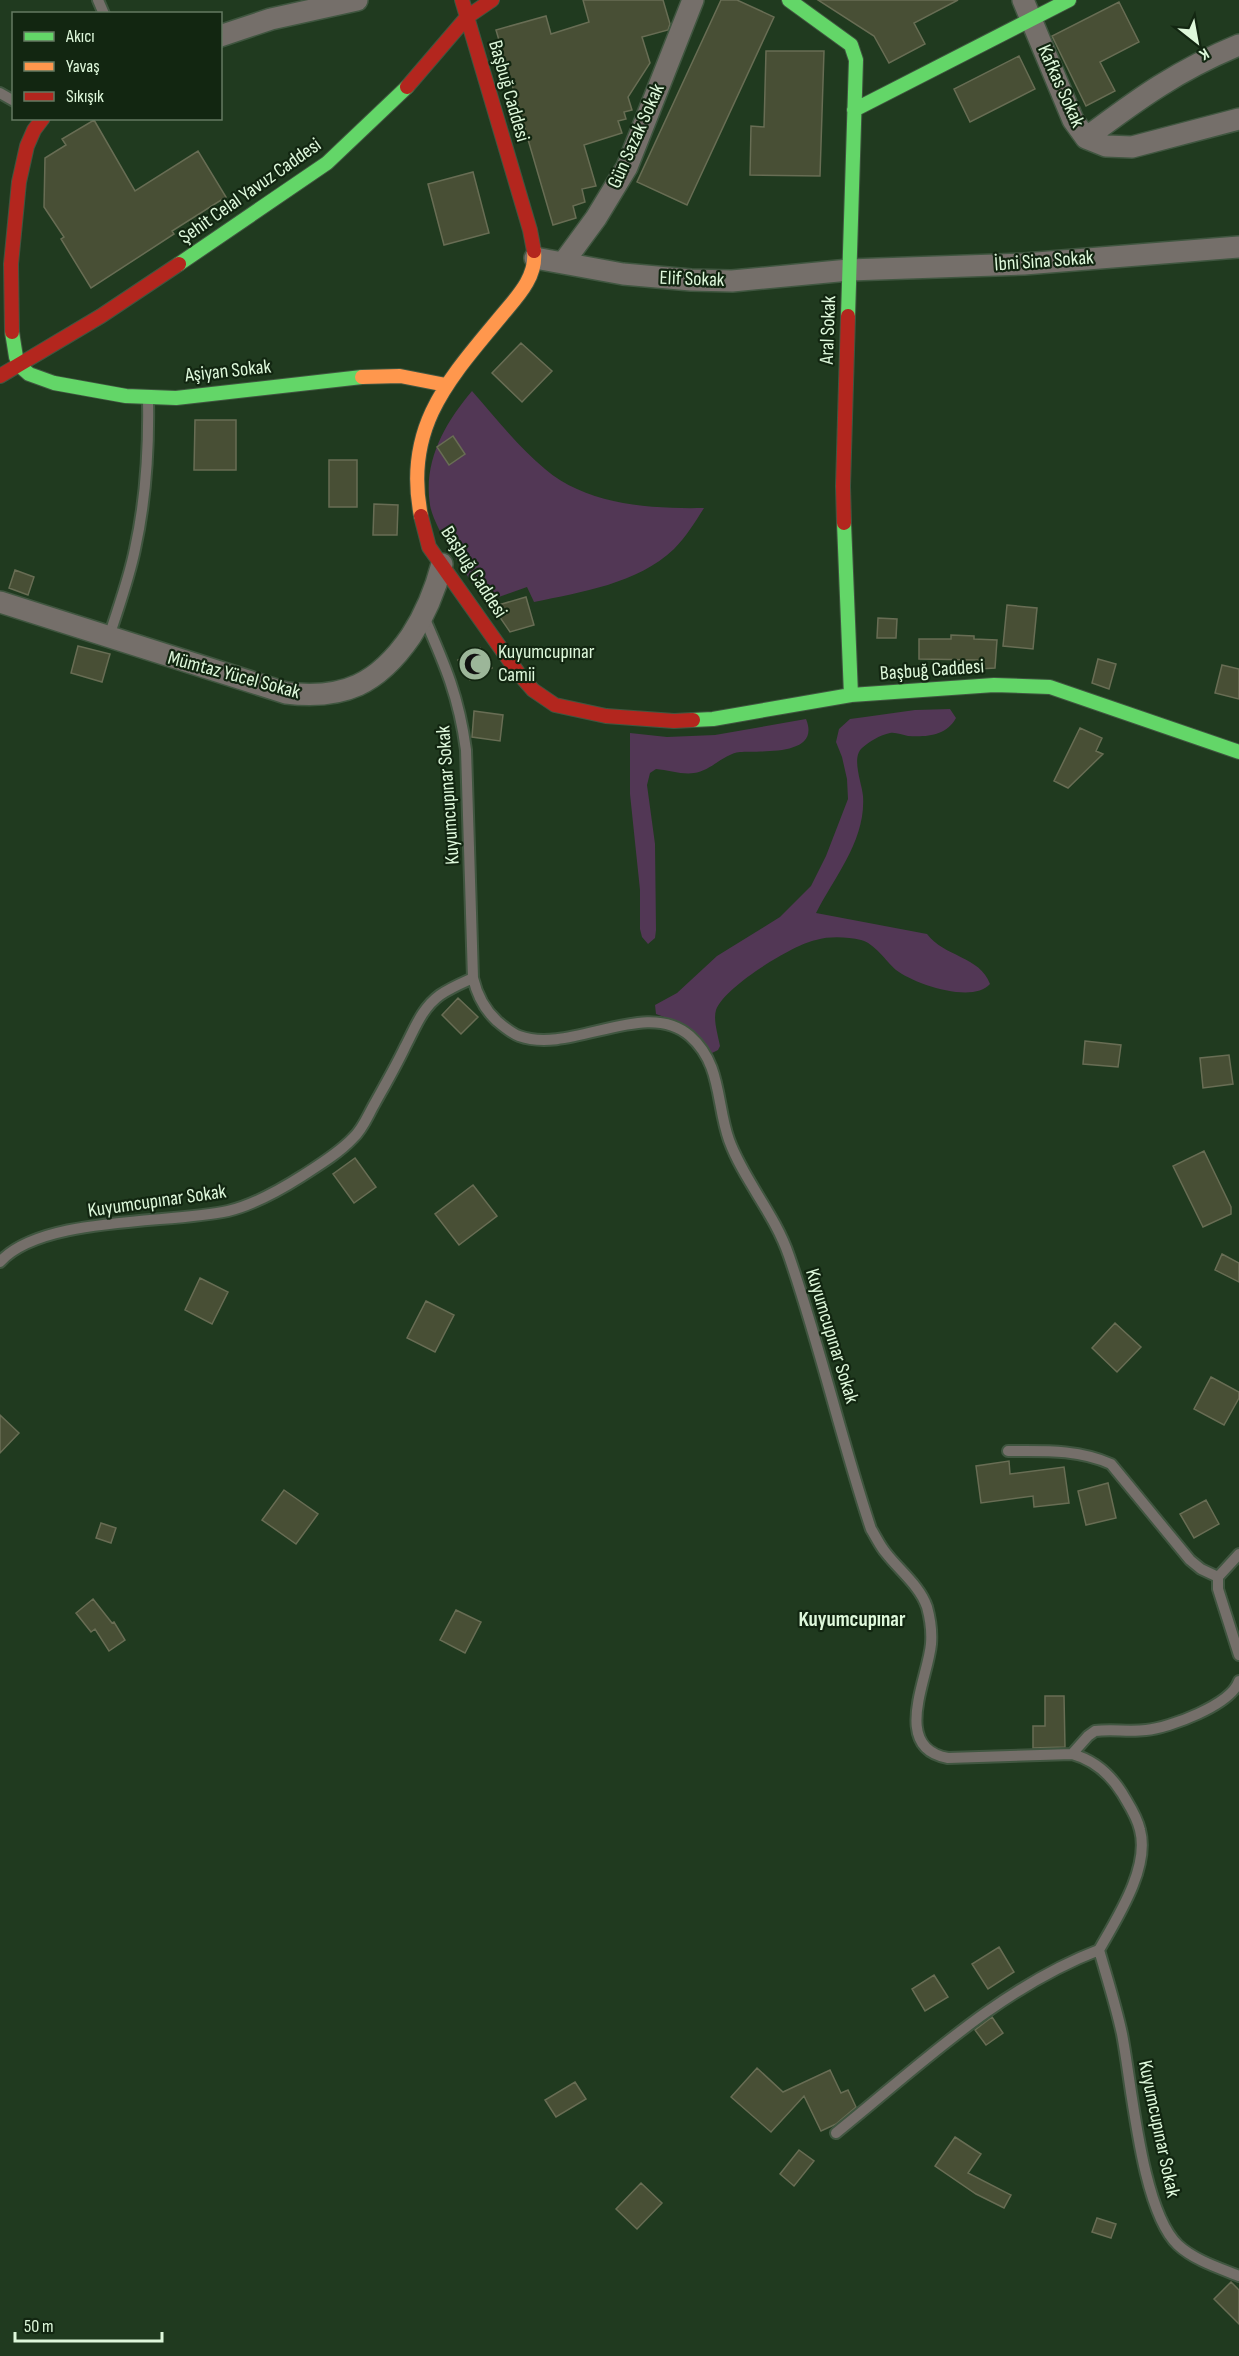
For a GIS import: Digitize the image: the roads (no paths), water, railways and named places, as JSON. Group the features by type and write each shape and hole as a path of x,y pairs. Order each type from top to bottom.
{"street":[{"path":"222,35 271,19 357,0"},
{"name":"Başbuğ Caddesi","path":"462,0 530,230 535,258 528,282 435,401 417,450 415,478 422,527 429,547 519,674 533,690 555,705 606,716 675,721 713,719 851,695 994,685 1050,687 1239,752"},
{"name":"Şehit Celal Yavuz Caddesi","path":"0,376 100,316 327,163 398,97 467,16 492,0"},
{"name":"Gün Sazak Sokak","path":"563,263 596,218 627,167 693,0"},
{"name":"Aral Sokak","path":"789,0 851,45 858,63 854,110 843,486 851,695"},
{"path":"854,110 1027,9 1069,0"},
{"name":"Kafkas Sokak","path":"1027,9 1073,120 1086,138 1106,146 1132,147 1239,119"},
{"path":"1086,138 1162,83 1210,57 1239,45"},
{"path":"20,365 13,337 10,273 27,143 35,126 42,120"},
{"name":"İbni Sina Sokak","path":"849,270 1024,264 1239,247"},
{"name":"Elif Sokak","path":"535,258 623,274 691,280 743,280 849,270"},
{"name":"Aşiyan Sokak","path":"20,365 30,374 47,381 104,393 148,398 373,376 400,376 446,385"},
{"name":"Mümtaz Yücel Sokak","path":"0,602 286,693 318,695 353,687 374,677 394,660 423,616 436,588 442,564"}],"lane":[{"path":"108,637 135,550 144,500 148,465 148,398"},
{"name":"Kuyumcupınar Sokak","path":"423,616 452,683 463,729 466,750 472,898 473,978 482,1003 492,1016 507,1029 520,1036 555,1038 656,1022 684,1031 711,1061 725,1126 737,1160 766,1208 789,1254 871,1529 885,1552 910,1581 927,1606 932,1642 915,1720 920,1740 929,1751 948,1758 1072,1754 1094,1762 1111,1779 1134,1813 1141,1831 1141,1853 1135,1880 1099,1950 1122,2035 1140,2144 1162,2220 1178,2244 1194,2256 1239,2276"},
{"name":"Kuyumcupınar Sokak","path":"0,1262 32,1240 53,1234 141,1220 229,1211 301,1177 354,1137 387,1081 421,1015 429,1005 454,986 473,978"},
{"path":"1008,1451 1065,1451 1101,1459 1111,1464 1190,1560 1201,1569 1218,1577"},
{"path":"1239,1554 1218,1577 1218,1589 1239,1655"},
{"path":"1072,1754 1095,1731 1146,1730 1181,1722 1230,1693 1239,1681"},
{"path":"836,2133 977,2019 1055,1968 1099,1950"}],"place":[{"name":"Kuyumcupınar Camii","path":"475,664"}],"district":[{"name":"Kuyumcupınar","path":"852,1619"}]}
